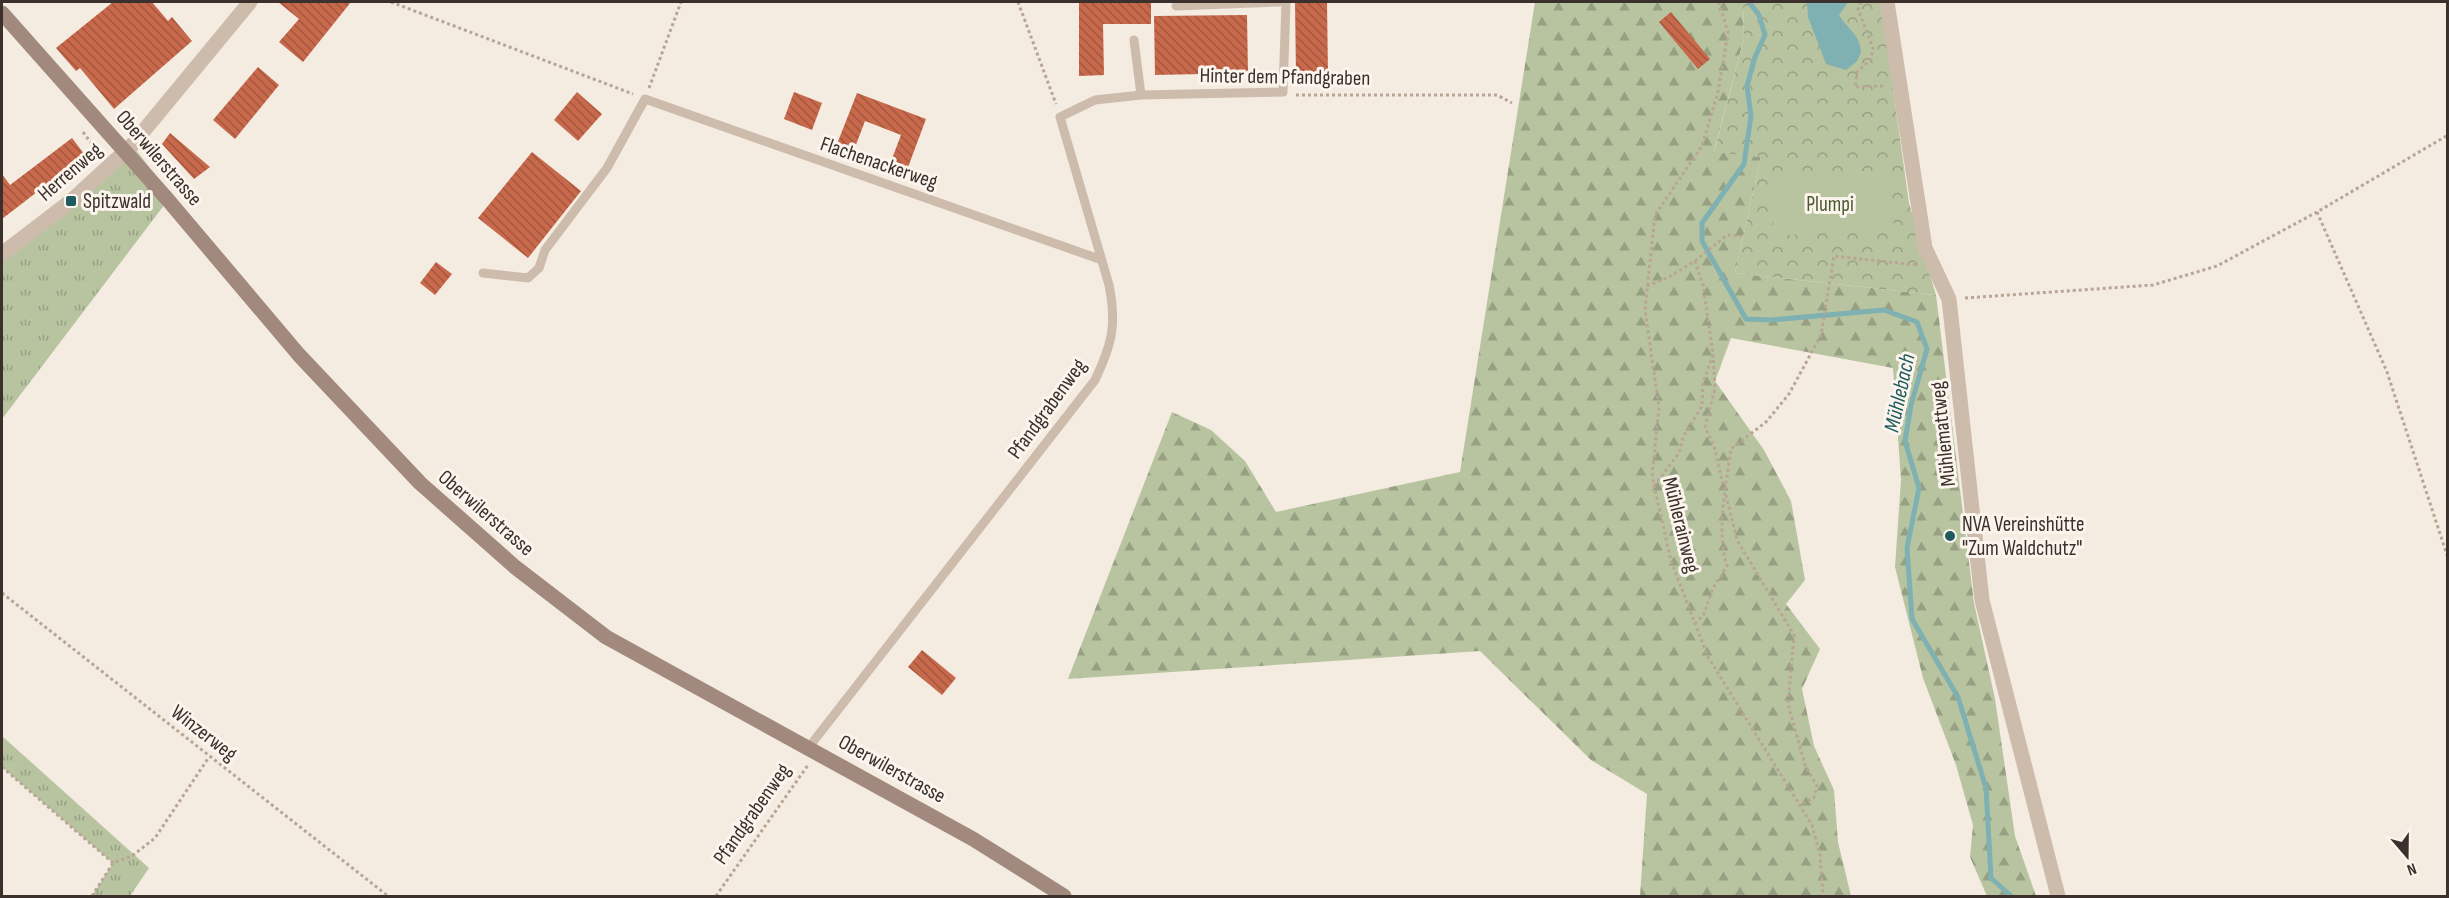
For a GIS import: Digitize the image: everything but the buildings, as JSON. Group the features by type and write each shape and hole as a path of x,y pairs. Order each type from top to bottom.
{"street":[{"name":"Herrenweg","path":"2,254 126,151 250,2"},
{"name":"Mühlemattweg","path":"1887,2 1925,248 1949,299 1982,600 2058,897"},
{"name":"Oberwilerstrasse","path":"2,13 126,151 299,355 420,483 515,567 606,636 973,839 1064,897"}],"lane":[{"path":"1176,6 1280,2"},
{"path":"1283,92 1286,2"},
{"path":"1134,40 1141,95"},
{"name":"Hinter dem Pfandgraben","path":"1060,117 1095,100 1141,95 1283,92"},
{"name":"Flachenackerweg","path":"645,99 1102,260"},
{"path":"483,273 528,278 539,268 545,250 622,144 645,99"},
{"name":"Pfandgrabenweg","path":"813,749 1095,380 1110,350 1114,330 1114,307 1060,117"}],"path":[{"path":"391,2 645,99 681,2"},
{"path":"1018,2 1060,117"},
{"name":"Mühlerainweg","path":"1719,2 1728,33 1718,92 1702,146 1655,215 1645,310 1659,407 1652,476 1671,561 1708,657 1812,825 1820,855 1823,897"},
{"path":"1861,2 1858,9 1873,48 1871,58 1857,72 1856,87 1899,85"},
{"name":"Hinter dem Pfandgraben","path":"1283,92 1306,97 1497,94 1512,103"},
{"path":"82,131 94,147 92,162 101,174"},
{"path":"1949,299 2153,285 2217,266 2317,212 2448,135"},
{"path":"2317,212 2387,372 2448,558"},
{"path":"1647,286 1669,277 1695,261 1727,235 1741,236"},
{"path":"1695,624 1704,614 1713,588 1727,566 1722,550 1725,492 1731,449 1766,422 1789,394 1821,335 1834,256 1934,267"},
{"path":"1695,261 1703,285 1713,354 1715,388 1705,427 1714,446 1737,540 1794,635 1788,704 1804,765 1817,786 1814,798 1801,804"},
{"path":"1654,486 1679,453 1683,437 1702,406 1703,383 1713,354"},
{"name":"Winzerweg","path":"2,593 388,897"},
{"name":"Pfandgrabenweg","path":"716,897 813,749"},
{"path":"92,897 113,864 138,852 154,838 209,757"},
{"path":"2,767 113,864"}],"green space":[{"path":"1535,2 1743,2 1744,38 1714,151 1761,157 1735,273 1936,295 1974,603 1995,699 2015,836 2036,896 1987,896 1970,857 1973,825 1956,765 1923,678 1895,567 1901,480 1893,368 1731,338 1715,381 1764,450 1791,501 1805,580 1786,604 1820,649 1802,689 1814,746 1834,790 1838,842 1851,896 1640,896 1647,794 1591,760 1480,651 1068,679 1172,412 1211,430 1245,461 1276,512 1460,472"},
{"name":"Plumpi","path":"1743,2 1881,2 1909,203 1936,295 1735,273 1761,157 1714,152 1744,38"},
{"path":"132,145 182,209 168,200 2,419 2,256"},
{"path":"1890,170 1894,229 1774,236 1771,177"},
{"path":"2,736 149,868 130,896 92,896 113,863 2,767"}],"water":[{"path":"1807,2 1848,2 1839,15 1856,36 1861,52 1857,61 1846,70 1826,64 1808,17"}],"waterway":[{"name":"Mühlebach","path":"1749,2 1759,15 1765,35 1755,57 1747,86 1751,116 1744,164 1702,223 1702,241 1746,319 1771,320 1884,310 1917,322 1927,349 1911,405 1905,441 1919,488 1907,548 1912,619 1958,697 1986,788 1991,878 2011,896"}],"place":[{"name":"Spitzwald","path":"71,201"},
{"name":"NVA Vereinshütte \"Zum Waldchutz\"","path":"1950,536"}]}
